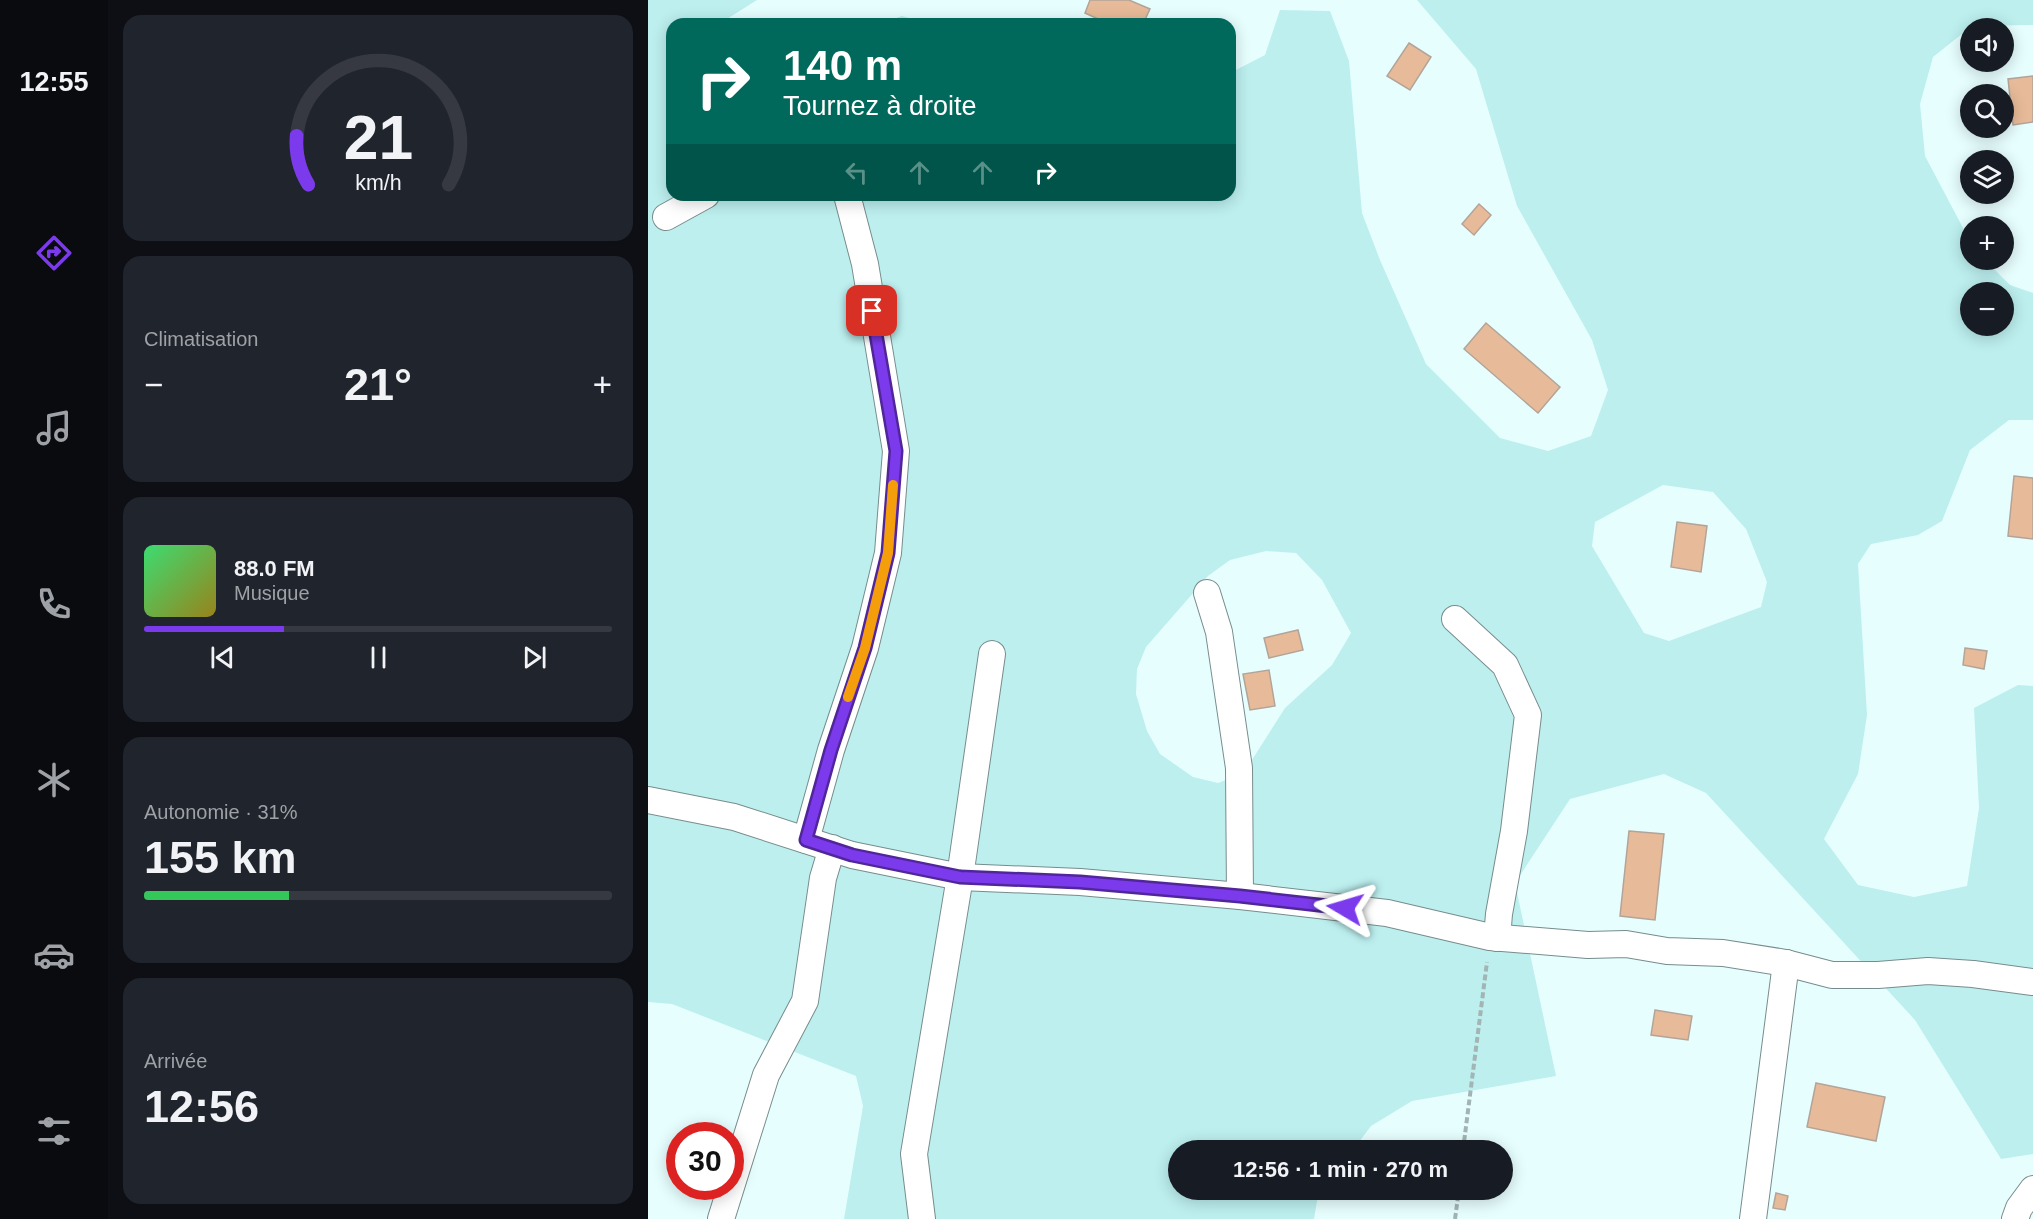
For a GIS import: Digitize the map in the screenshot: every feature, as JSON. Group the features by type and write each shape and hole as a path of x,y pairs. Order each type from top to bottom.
{"street":[{"path":"666,217 695,201"},
{"path":"806,840 831,750 865,648 888,553 896,451 865,264 849,201"},
{"path":"1207,593 1219,632 1239,768 1240,896"},
{"path":"1455,619 1506,665 1528,715 1514,831 1494,937"},
{"path":"922,1219 914,1154 960,877 992,654"},
{"path":"648,800 734,817 852,855 960,877 1080,882 1240,896 1387,913 1494,937 1588,945 1626,944 1667,951 1723,953 1786,963 1832,975 1928,971 2033,982"},
{"path":"721,1219 766,1075 805,1001 823,878 832,848"},
{"path":"1753,1219 1786,963"},
{"path":"2014,1219 2033,1189"}],"path":[{"path":"1465,1140 1494,937"},
{"path":"1455,1219 1458,1200"}],"shaded area":[{"path":"648,0 757,0 728,18 666,18 666,201 1236,201 1236,70 1265,55 1280,10 1330,11 1349,61 1362,213 1426,364 1500,438 1548,451 1591,436 1608,390 1592,340 1517,206 1476,69 1417,0 2033,0 2033,25 2014,25 2014,18 1960,18 1960,36 1933,57 1920,104 1925,156 1960,222 1960,270 1995,270 2007,282 1960,282 1960,336 2014,336 2014,286 2033,293 2033,420 2009,420 1970,450 1942,521 1918,535 1871,544 1858,564 1867,715 1858,774 1824,839 1858,885 1914,897 1967,886 1979,808 1974,708 2018,685 2033,686 2033,1154 2001,1159 1915,1020 1706,793 1664,774 1570,799 1515,883 1556,1076 1412,1101 1371,1126 1360,1140 1168,1140 1168,1200 1318,1200 1314,1219 844,1219 863,1106 856,1076 672,1004 648,1002","holes":["1663,485 1713,492 1746,529 1767,582 1761,607 1669,641 1644,633 1592,546 1595,522","1266,551 1296,553 1322,580 1351,633 1332,665 1285,708 1250,763 1231,778 1218,783 1193,777 1160,754 1147,731 1136,694 1137,669 1146,647 1208,576 1230,560"]}],"building":[{"path":"1090,0 1129,0 1150,9 1146,18 1096,18 1085,13"},
{"path":"1409,43 1431,57 1410,90 1387,76"},
{"path":"2033,76 2033,122 2014,125 2014,84 2009,84 2008,79"},
{"path":"1479,204 1491,215 1474,235 1462,224"},
{"path":"1486,323 1560,387 1538,413 1464,349"},
{"path":"2014,476 2033,478 2033,539 2008,536"},
{"path":"1677,522 1707,526 1701,572 1671,567"},
{"path":"1298,630 1303,650 1269,658 1264,638"},
{"path":"1965,648 1987,651 1984,669 1963,665"},
{"path":"1269,670 1275,706 1250,710 1243,674"},
{"path":"1629,831 1664,834 1655,920 1620,916"},
{"path":"1655,1010 1692,1016 1688,1040 1651,1035"},
{"path":"1816,1083 1885,1097 1876,1141 1807,1127"},
{"path":"1776,1193 1788,1196 1785,1210 1773,1208"}],"slow traffic":[{"path":"848,697 865,648 888,553 893,485"}],"route":[{"path":"872,311 896,451 888,553 865,648 831,750 806,840 852,855 960,877 1080,882 1345,908"}]}
